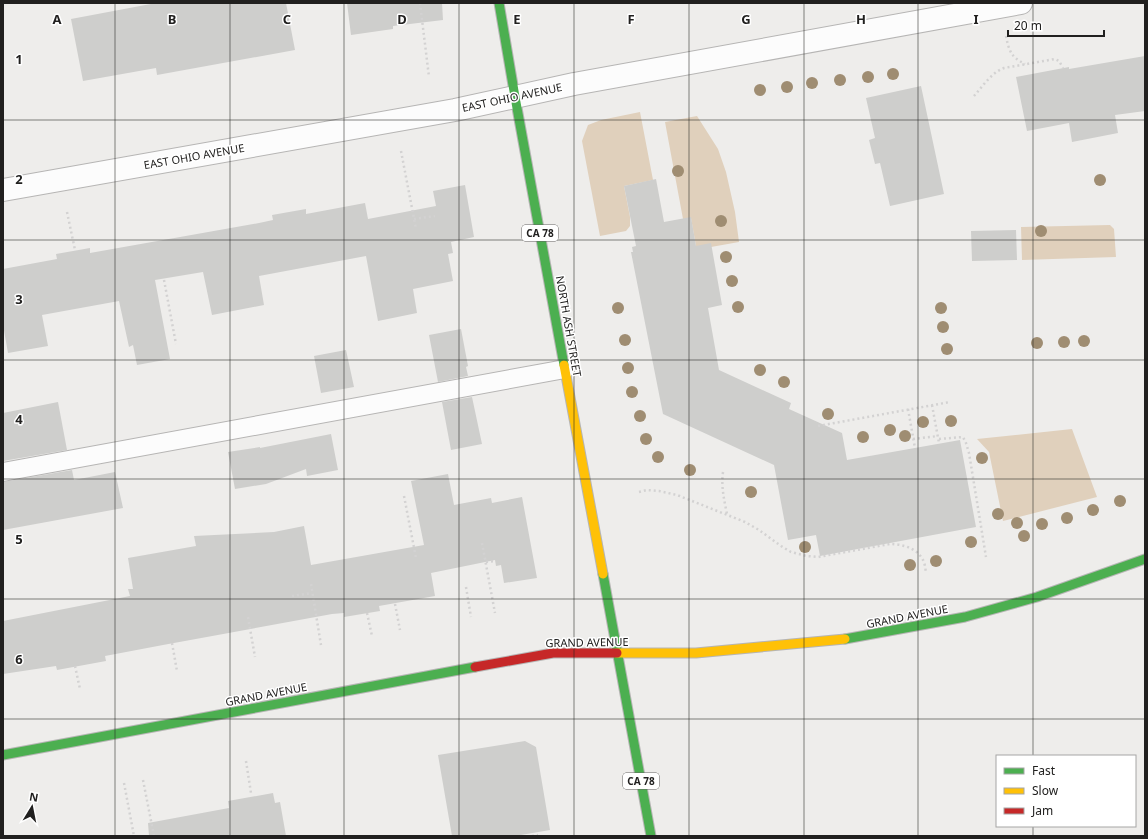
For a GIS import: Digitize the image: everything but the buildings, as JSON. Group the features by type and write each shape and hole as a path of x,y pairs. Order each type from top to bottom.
{"main road":[{"name":"NORTH ASH STREET","path":"499,3 617,653"},
{"name":"GRAND AVENUE","path":"3,755 553,653 696,653 852,638 965,617 1037,597 1145,559"},
{"name":"CA 78","path":"617,653 651,836"}],"street":[{"name":"EAST OHIO AVENUE","path":"3,190 455,110 574,84 1021,3"}],"lane":[{"path":"3,472 565,369"}],"path":[{"path":"420,3 429,77"},
{"path":"1006,36 1009,51 1018,61 1025,64"},
{"path":"974,96 992,75 1004,68 1055,59 1060,60 1063,68"},
{"path":"401,151 416,229"},
{"path":"67,212 74,250"},
{"path":"414,219 435,216"},
{"path":"164,280 176,344"},
{"path":"818,426 950,402"},
{"path":"932,405 939,444"},
{"path":"908,409 915,448"},
{"path":"914,440 938,437 962,437 966,443 969,452 986,557"},
{"path":"723,472 722,493 727,514"},
{"path":"639,492 647,490 677,495 727,514 759,530 791,552 807,556 818,557 890,544 899,544 916,552 923,560 926,572"},
{"path":"404,496 416,558"},
{"path":"482,543 495,613"},
{"path":"486,562 495,560"},
{"path":"311,584 321,645"},
{"path":"466,587 471,618"},
{"path":"292,596 312,593"},
{"path":"394,604 400,630"},
{"path":"368,613 372,636"},
{"path":"248,617 255,657"},
{"path":"172,643 177,671"},
{"path":"75,666 80,689"},
{"path":"246,761 251,793"},
{"path":"143,780 154,836"},
{"path":"124,783 134,836"},
{"path":"532,836 538,835"}],"shaded area":[{"path":"640,112 653,180 624,186 630,217 630,226 626,231 600,236 582,141 588,125 601,120"},
{"path":"697,116 718,149 726,172 735,212 739,242 711,247 696,246 691,218 683,219 665,122"},
{"path":"1110,225 1114,229 1116,257 1022,260 1021,227"},
{"path":"1072,429 1097,497 1003,521 989,452 977,439"}],"traffic: fast":[{"path":"499,3 564,365"},
{"path":"845,639 965,617 1037,597 1145,559"},
{"path":"603,574 651,836"},
{"path":"3,755 475,667"}],"traffic: slow":[{"path":"564,365 603,574"},
{"path":"617,653 696,653 845,639"}],"traffic: jam":[{"path":"475,667 553,653 617,653"}]}
